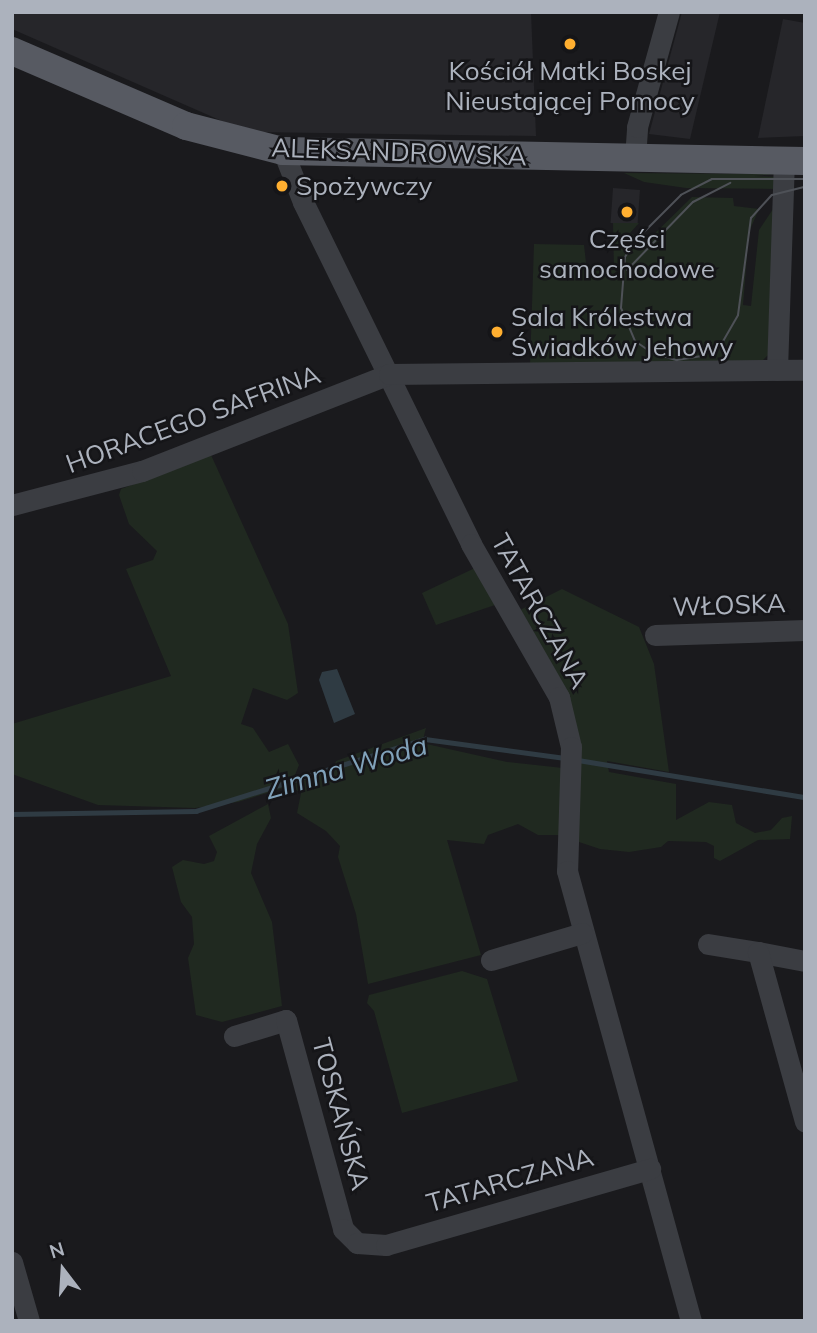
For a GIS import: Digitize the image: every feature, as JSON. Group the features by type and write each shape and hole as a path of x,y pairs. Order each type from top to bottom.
{"main road":[{"name":"ALEKSANDROWSKA","path":"12,51 187,126 283,151 794,160"}],"street":[{"path":"635,158 637,127 669,12"},
{"name":"TATARCZANA","path":"283,151 303,202 499,596 551,677 571,747 565,854 582,933 691,1321"},
{"path":"777,370 794,160"},
{"path":"389,374 429,376 805,370"},
{"name":"HORACEGO SAFRINA","path":"12,505 142,471 389,374"},
{"path":"407,412 412,394 429,376"},
{"name":"WŁOSKA","path":"655,635 805,630"},
{"path":"491,960 582,933"},
{"path":"708,944 805,961"},
{"path":"758,952 805,1122"},
{"name":"TOSKAŃSKA","path":"234,1036 286,1020 343,1229 356,1243 386,1245"},
{"name":"TATARCZANA","path":"386,1245 650,1169"},
{"path":"12,1262 29,1321"}],"shaded area":[{"path":"12,12 531,12 536,136 247,132 12,29"},
{"path":"682,12 720,12 690,139 649,134"},
{"path":"783,19 805,23 805,136 758,138"},
{"path":"624,173 777,174 754,176 777,177 777,189 686,188 644,182"},
{"path":"613,188 640,190 637,225 611,223"},
{"path":"692,197 733,198 734,206 759,209 749,232 743,305 751,306 759,230 775,206 768,355 762,361 530,366 534,244 584,245 587,271 614,270 613,223 639,223 630,233 647,241"},
{"path":"211,455 288,624 298,693 287,700 253,688 241,724 253,728 269,752 288,744 299,765 291,785 333,770 336,761 426,728 422,743 507,762 581,770 516,612 562,589 639,627 654,664 669,772 607,761 609,772 676,784 676,820 709,802 732,805 736,823 755,833 771,830 782,818 792,816 790,839 758,840 720,861 714,858 714,846 706,842 668,841 661,847 629,852 600,849 558,835 538,835 518,824 488,835 484,844 447,840 481,955 368,984 356,914 338,857 340,846 326,831 297,813 301,793 290,786 238,802 195,808 98,805 12,774 12,724 171,676 126,569 153,560 157,551 129,524 119,495 121,489"},
{"path":"475,568 495,605 436,625 422,593"},
{"path":"337,669 355,714 334,723 319,680 322,672"},
{"path":"268,804 271,818 257,844 251,873 272,922 282,1006 222,1022 196,1015 188,958 194,944 192,917 181,902 172,867 183,860 204,864 214,861 217,852 209,836"},
{"path":"462,971 487,979 518,1081 402,1113 374,1011 367,1003 369,995"}],"waterway":[{"name":"Zimna Woda","path":"12,814 196,811 425,739 565,758"},
{"name":"Zimna Woda","path":"578,760 805,797"}],"tram line":[{"path":"805,179 712,179 681,195 636,240 625,257 621,308 635,341 652,353 677,360 702,356 722,343 738,315 751,218 772,195 805,187"},
{"path":"627,270 693,202 730,183"}],"place":[{"name":"Kościół Matki Boskej Nieustającej Pomocy","path":"570,44"},
{"name":"Spożywczy","path":"282,186"},
{"name":"Części samochodowe","path":"627,212"},
{"name":"Sala Królestwa Świadków Jehowy","path":"497,332"}]}
